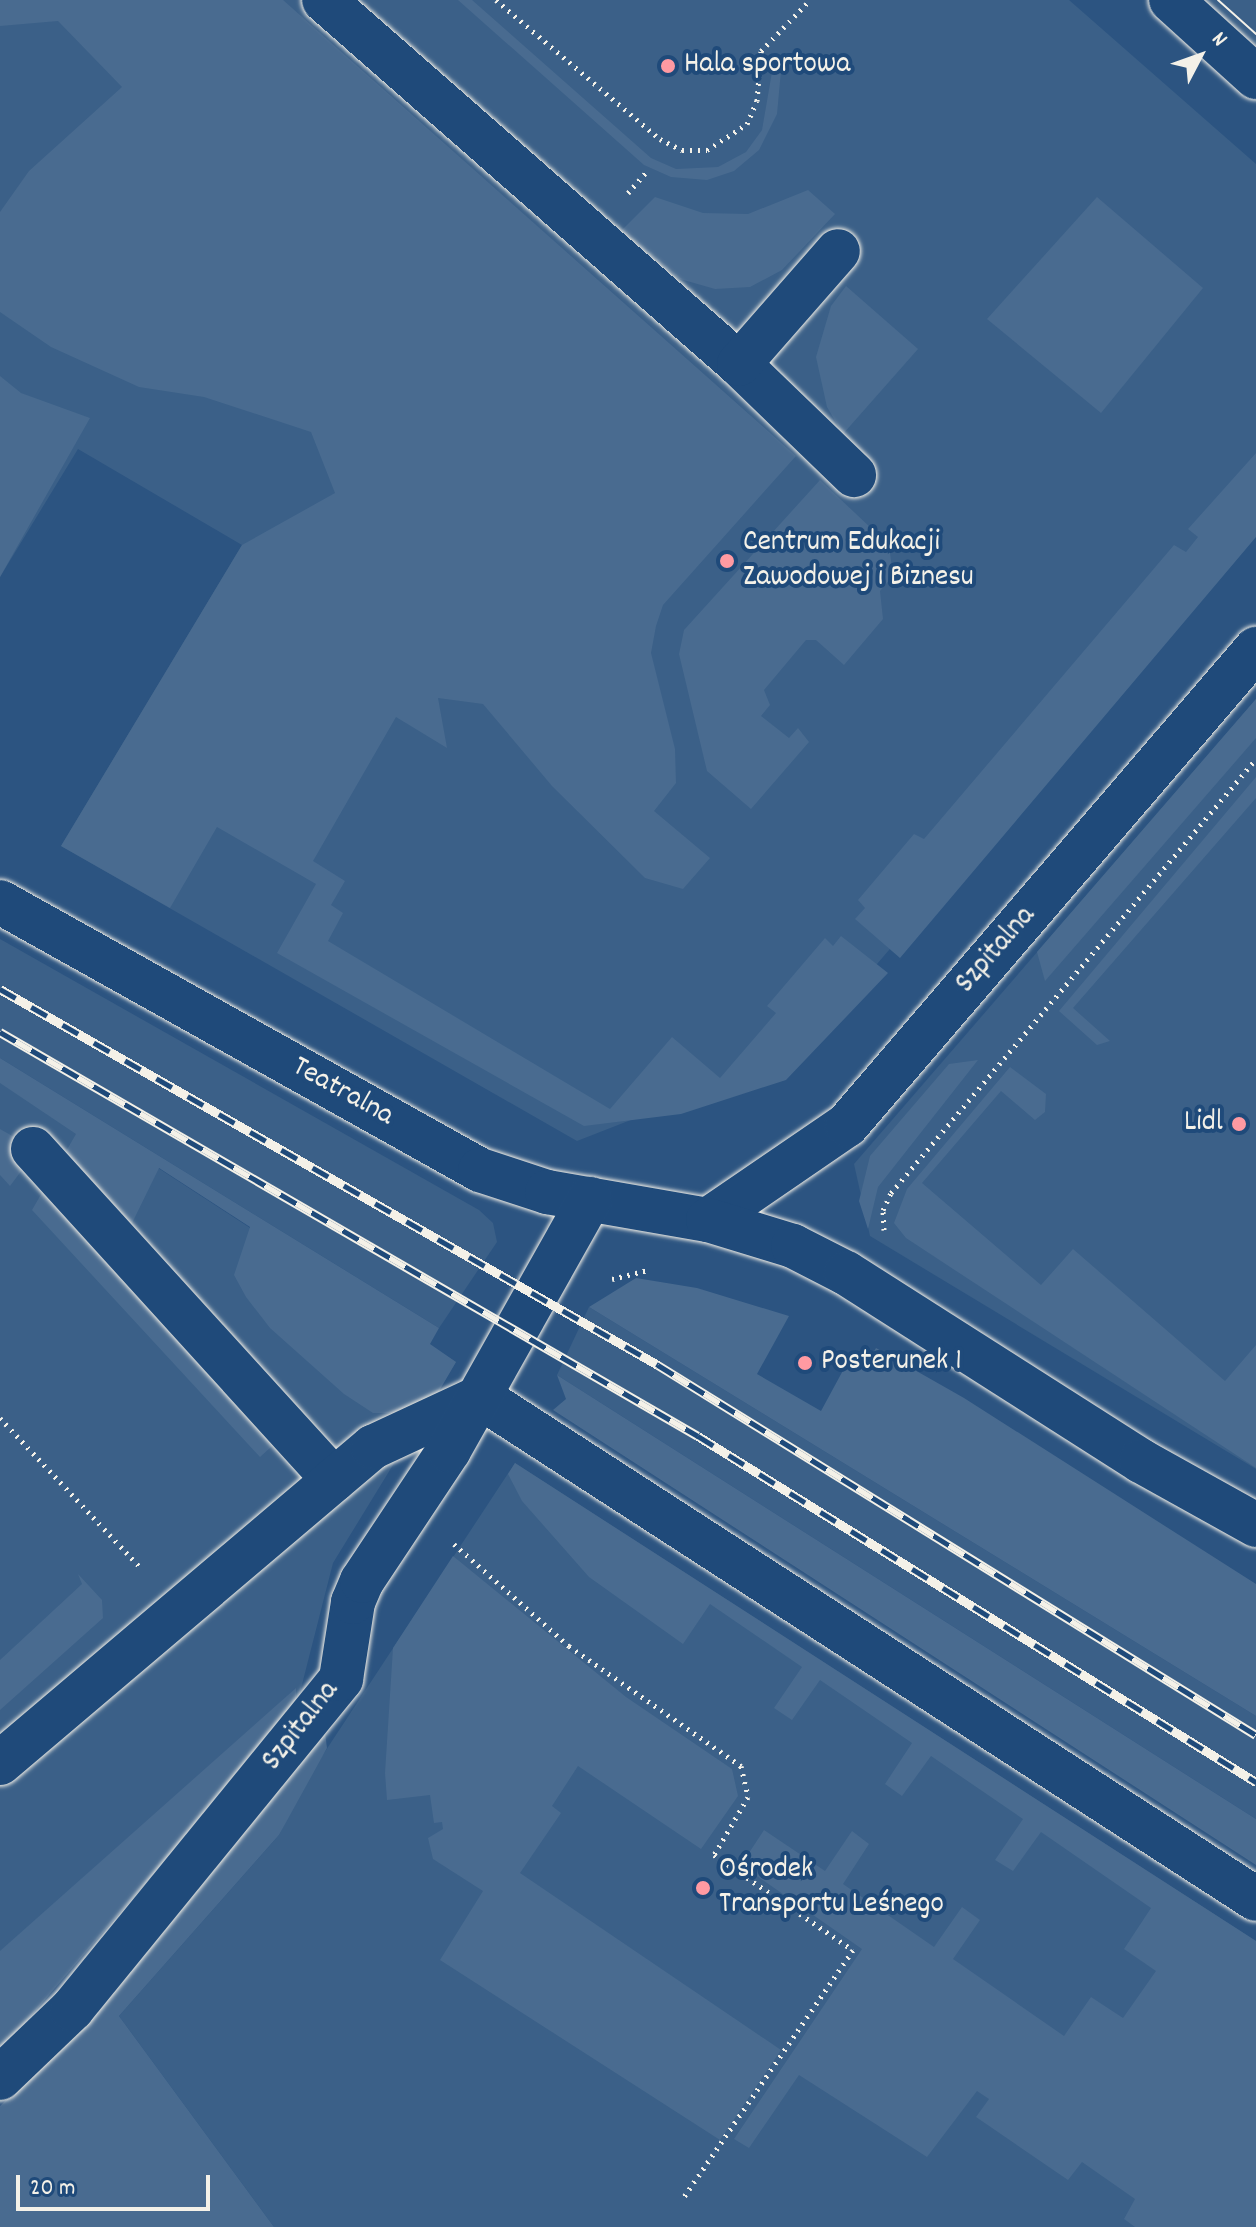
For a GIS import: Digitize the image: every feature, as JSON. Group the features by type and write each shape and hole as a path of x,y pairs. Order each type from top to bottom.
{"street":[{"path":"324,0 739,364 854,475"},
{"path":"1171,0 1256,77"},
{"path":"739,364 838,251"},
{"name":"Szpitalna","path":"708,1220 847,1125 1256,649"},
{"name":"Teatralna","path":"0,902 480,1170 590,1199 708,1220 793,1246 872,1288 1141,1461"},
{"path":"33,1149 334,1480"},
{"name":"Szpitalna","path":"0,2078 72,2009 327,1699 347,1658 353,1602 480,1397 590,1199"},
{"path":"0,1763 373,1447 480,1397 1256,1899"},
{"path":"1141,1461 1256,1525"},
{"path":"1141,1461 1256,1548"}],"path":[{"path":"496,0 660,139 682,150 707,150 747,124 757,101 761,51 810,0"},
{"path":"872,1288 899,1247 881,1222 891,1193 1256,759"},
{"path":"601,1287 628,1272 658,1269"},
{"path":"0,1418 149,1576"},
{"path":"410,1508 569,1646 741,1766 748,1797 714,1855 853,1950 682,2200"}],"shaded area":[{"name":"Centrum Edukacji Zawodowej i Biznesu","path":"0,0 1069,0 1256,164 1256,521 800,1054 577,1141 61,846 242,545 78,449 0,577"},
{"path":"0,0 283,0 796,456 663,605 656,626 651,653 675,749 676,783 654,811 710,858 683,889 645,878 552,786 483,704 438,698 447,748 396,717 313,861 345,881 331,905 343,913 328,941 610,1109 672,1037 720,1078 776,1013 767,1006 825,938 833,946 841,936 888,973 786,1080 681,1114 584,1126 277,953 316,884 217,827 170,908 61,846 242,545 335,493 311,432 204,397 139,387 51,347 0,312 0,212 29,171 122,87 58,21 0,26"},
{"path":"458,0 472,0 651,158 676,169 718,167 746,152 762,130 772,72 782,60 777,114 759,150 734,171 707,180 671,177 644,165"},
{"path":"1197,0 1256,0 1256,54"},
{"path":"808,190 835,214 782,270 750,287 715,289 680,279 621,231 655,197 703,213 748,214"},
{"path":"1097,197 1203,288 1101,413 987,319"},
{"path":"846,286 918,349 843,434 827,407 816,357 831,306"},
{"path":"0,376 21,393 90,418 0,577"},
{"path":"1256,453 1256,537 900,958 855,919 865,908 858,900 914,834 924,839 1174,545 1186,552 1198,537 1188,529"},
{"path":"820,480 889,545 893,576 880,591 883,619 844,665 816,640 806,640 764,690 770,705 761,716 789,738 798,728 809,742 751,809 707,771 679,654 684,630"},
{"path":"1256,699 1256,1469 870,1236 854,1164"},
{"path":"1256,699 1256,738 1045,981 1037,952"},
{"path":"1256,777 1256,798 1073,1008 1110,1041 1097,1045 1059,1011"},
{"path":"0,939 479,1210 493,1223 497,1242 439,1328 0,1058"},
{"path":"0,1058 439,1328 430,1344 456,1362 435,1398 403,1413 373,1413 344,1394 270,1328 246,1297 234,1275 250,1227 159,1168 112,1264 281,1438 260,1457 32,1210 76,1134 0,1083"},
{"path":"978,1060 878,1187 868,1229 859,1201 870,1156 949,1064"},
{"path":"0,1065 456,1362 333,1563 296,1708 0,1993"},
{"path":"1010,1067 1046,1094 1045,1112 1035,1120 1001,1091 922,1183 1041,1285 1073,1249 1225,1381 1256,1345 1256,1468 906,1238 894,1223 907,1189"},
{"path":"0,1129 37,1150 10,1186 0,1175"},
{"path":"636,1278 697,1288 789,1316 757,1374 821,1411 853,1352 871,1357 876,1348 964,1398 1256,1584 1256,1716 589,1307"},
{"path":"589,1307 1256,1716 1256,1819 557,1375"},
{"path":"557,1375 1256,1819 1256,1865 553,1410 566,1399"},
{"name":"Ośrodek Transportu Leśnego","path":"515,1463 1256,1941 1256,2227 274,2227 119,2016 279,1835 305,1782"},
{"path":"515,1463 1256,1941 1256,2227 1135,2227 1124,2219 1135,2199 1082,2162 1068,2180 976,2117 989,2099 977,2091 927,2157 799,2075 749,2148 734,2139 862,1949 741,1865 764,1830 825,1871 852,1831 869,1844 843,1884 934,1947 962,1907 980,1920 953,1959 1064,2036 1091,1997 1123,2018 1156,1971 1124,1949 1151,1908 1041,1832 1013,1871 995,1860 1023,1819 931,1756 902,1796 885,1784 912,1743 820,1680 792,1720 774,1708 802,1667 710,1604 683,1644 589,1577 522,1501 508,1474"},
{"path":"453,1556 626,1697 732,1769 738,1796 701,1849 578,1766 552,1806 561,1813 520,1873 781,2050 720,2140 440,1960 483,1891 433,1859 428,1838 443,1829 442,1822 434,1823 430,1795 387,1800 385,1773 393,1648"},
{"path":"78,1574 102,1600 103,1618 0,1710 0,1660 82,1584"},
{"path":"296,1688 296,1708 0,2052 0,1951"},
{"path":"325,1733 327,1748 279,1835 119,2016 274,2227 0,2227 0,2106 68,2039"}],"tram line":[{"path":"1218,0 1256,34"}],"railway":[{"path":"0,989 658,1365 1256,1735"},
{"path":"0,1032 698,1436 1256,1782"}],"place":[{"name":"Hala sportowa","path":"668,66"},
{"name":"Centrum Edukacji Zawodowej i Biznesu","path":"727,561"},
{"name":"Lidl","path":"1239,1124"},
{"name":"Posterunek 1","path":"805,1363"},
{"name":"Ośrodek Transportu Leśnego","path":"703,1888"}]}
